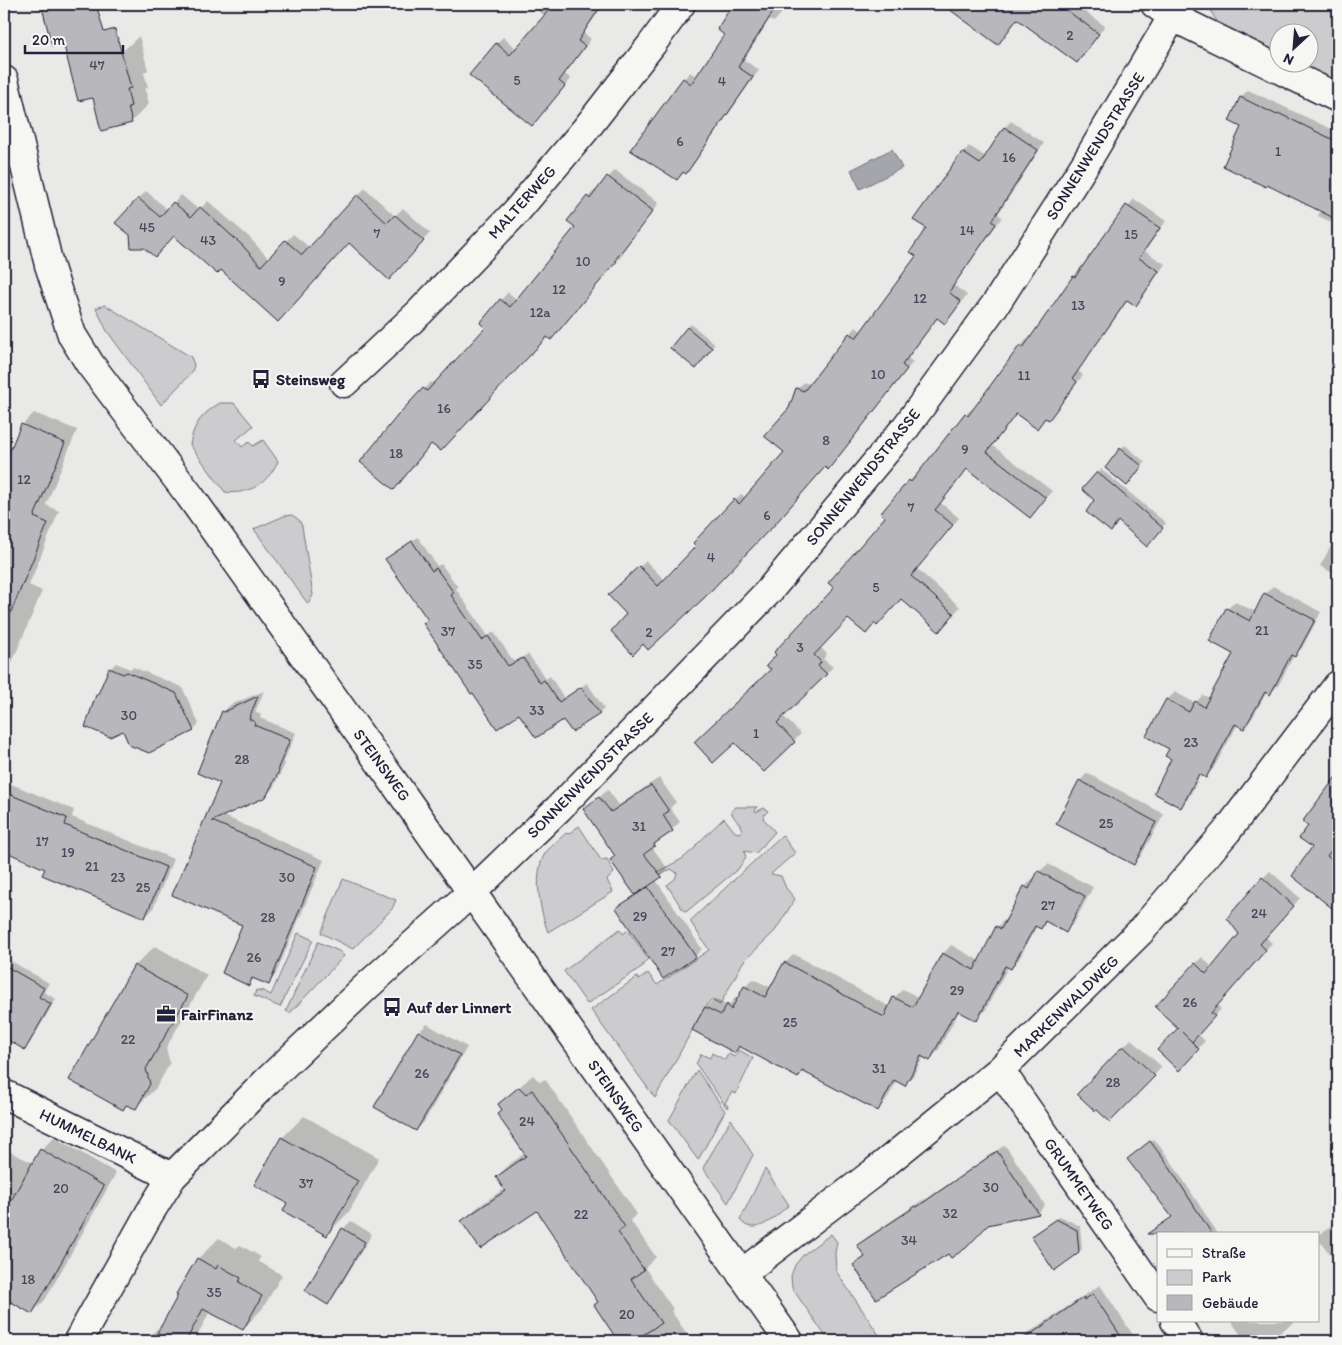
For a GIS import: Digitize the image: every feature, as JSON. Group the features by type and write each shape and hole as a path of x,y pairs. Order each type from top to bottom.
{"street":[{"name":"MALTERWEG","path":"344,383 420,312 515,213 585,130 681,4"},
{"path":"1170,8 1338,98"},
{"name":"SONNENWENDSTRASSE","path":"472,892 559,808 768,592 906,427 997,302 1087,161 1170,8"},
{"name":"STEINSWEG","path":"4,80 49,264 72,335 107,387 190,496 789,1341"},
{"name":"MARKENWALDWEG","path":"741,1274 872,1174 1000,1070 1140,932 1227,831 1338,685"},
{"path":"78,1341 149,1214 172,1177 266,1082 367,986 472,892"},
{"name":"GRUMMETWEG","path":"1000,1070 1157,1296"},
{"name":"HUMMELBANK","path":"4,1094 172,1177"},
{"path":"1176,1322 1189,1341"}],"green space":[{"path":"1211,4 1338,4 1338,84 1313,72 1320,72 1320,22 1270,22 1270,51 1224,27 1217,21 1211,11"},
{"path":"105,305 191,357 194,365 192,372 161,405 107,331 96,308"},
{"path":"220,403 234,403 253,426 236,440 242,447 249,442 253,446 263,440 278,461 269,476 257,486 242,492 225,492 190,445 196,425 204,415"},
{"path":"292,515 299,520 302,526 313,595 308,604 254,529 284,516"},
{"path":"736,807 758,807 755,810 756,812 764,808 768,811 763,818 775,832 756,853 744,851 746,857 739,868 686,912 667,885 675,879 677,873 671,869 660,876 657,872 682,859 724,818 735,832 739,833 742,830 741,827 731,811"},
{"path":"579,826 601,860 607,859 614,873 607,880 613,892 548,932 540,903 539,870 546,852 553,844 566,833 568,834"},
{"path":"782,835 795,853 771,874 781,876 786,888 795,899 775,931 743,962 720,1005 711,1000 705,1007 655,1098 591,1010 637,977 639,980 648,973 657,985 709,950 690,921"},
{"path":"343,879 396,900 392,909 353,949 321,933"},
{"path":"620,929 623,934 628,930 648,959 643,966 587,1004 564,971"},
{"path":"298,933 313,940 280,1007 254,996 256,990 261,992 261,990 271,995"},
{"path":"318,942 339,951 344,956 290,1013 286,1011"},
{"path":"739,1050 753,1058 736,1094 732,1092 725,1103 728,1106 727,1108 696,1064 701,1054 710,1058 712,1053 725,1060 728,1054 735,1057"},
{"path":"697,1070 725,1111 698,1160 669,1120"},
{"path":"731,1119 753,1155 728,1203 703,1168"},
{"path":"765,1169 789,1205 766,1223 752,1227 740,1220"},
{"path":"831,1234 837,1242 835,1253 836,1271 883,1341 829,1341 792,1288 791,1276 795,1265 804,1254"}],"shaded area":[{"path":"892,149 902,168 860,189 851,170"}],"building":[{"path":"41,4 96,4 104,32 115,29 131,88 127,89 131,106 128,107 132,123 101,131 93,98 78,101 63,42 52,46"},
{"path":"554,4 602,4 578,41 585,46 559,81 565,86 532,126 469,75 496,43 510,55"},
{"path":"733,4 778,4 738,67 753,77 686,174 683,172 677,180 630,150 683,78 691,84 724,35 717,29"},
{"path":"942,4 1058,4 1099,34 1077,63 1017,19 998,45"},
{"path":"1240,97 1338,142 1338,220 1267,185 1266,187 1223,166 1241,127 1229,121"},
{"path":"1004,127 1038,150 992,221 996,224 949,292 961,302 945,324 937,318 902,365 907,369 828,470 825,467 769,531 704,598 648,650 643,644 633,655 611,631 626,614 608,595 639,566 658,586 696,546 693,543 734,499 739,504 784,452 764,436 789,408 796,388 804,391 849,333 856,338 916,256 910,252 926,228 913,220 962,152 980,164"},
{"path":"607,176 653,211 615,260 617,261 551,340 547,337 441,451 431,444 394,490 360,462 398,415 423,388 427,391 485,328 480,323 500,299 510,307 575,227 567,221 587,196 590,199"},
{"path":"357,195 387,223 395,215 424,241 389,280 349,243 278,322 221,270 217,274 174,236 155,257 144,248 131,248 130,235 115,223 138,198 160,217 173,202 191,217 200,207 242,245 261,266 285,240 302,255"},
{"path":"1126,205 1160,228 1139,258 1159,271 1136,306 1127,300 1073,378 1077,382 1049,420 1045,418 1037,429 1016,414 987,452 1046,498 1030,518 967,469 935,510 953,525 911,576 954,614 939,632 901,599 877,626 875,623 866,634 848,619 814,655 821,662 818,666 827,674 777,723 795,742 764,772 735,743 713,763 694,742 771,669 766,666 776,655 774,652 834,588 828,583 885,517 881,513 909,480 911,482 965,413 968,416 1020,345 1023,348 1073,276 1075,277"},
{"path":"687,327 712,348 696,369 670,348"},
{"path":"21,424 65,443 34,517 48,523 4,629 4,465"},
{"path":"1120,448 1142,466 1127,486 1105,468"},
{"path":"1097,472 1163,528 1147,547 1118,521 1111,532 1086,512 1094,500 1082,489"},
{"path":"412,541 432,571 436,568 454,593 451,595 482,640 488,636 508,666 523,658 540,683 544,680 559,702 581,687 600,714 572,732 563,720 536,738 519,714 497,729 423,623 428,620 385,559"},
{"path":"1264,593 1315,620 1295,657 1291,655 1270,695 1265,692 1244,729 1235,724 1206,778 1199,774 1181,808 1154,793 1171,759 1165,756 1169,749 1146,736 1166,699 1189,712 1195,701 1204,707 1233,654 1209,641 1226,608 1250,621"},
{"path":"109,668 123,674 127,672 176,693 194,731 149,753 129,745 123,731 110,737 85,727 96,695"},
{"path":"258,696 249,719 255,722 254,725 290,740 278,768 279,771 266,797 212,821 317,867 269,985 252,978 249,986 222,973 242,925 172,895 220,783 197,773 222,711 224,712"},
{"path":"1338,774 1338,841 1327,856 1338,865 1338,913 1292,876 1312,847 1299,838 1308,826 1302,822"},
{"path":"1079,780 1156,822 1134,865 1056,824"},
{"path":"651,785 669,811 663,815 673,831 654,844 655,846 644,854 662,877 635,895 610,860 615,856 583,809 599,797 611,812"},
{"path":"4,792 67,818 65,825 166,867 145,918 42,875 45,869 4,851"},
{"path":"1038,871 1085,896 1066,933 1045,921 1041,929 1035,926 1011,969 1005,966 977,1021 958,1011 954,1018 952,1017 930,1061 921,1056 905,1086 894,1080 878,1111 802,1071 798,1078 739,1046 735,1053 692,1030 705,1007 721,1015 727,1004 731,1010 744,986 765,997 784,962 884,1017 893,997 913,1007 942,953 974,970 996,926 1001,929 1024,886 1029,889"},
{"path":"1262,877 1294,906 1260,944 1266,950 1211,1013 1215,1016 1192,1042 1199,1049 1179,1071 1157,1050 1178,1028 1155,1007 1195,963 1206,974 1239,934 1227,918"},
{"path":"648,887 696,957 663,979 616,908"},
{"path":"4,965 44,988 39,997 51,1004 25,1050 4,1038"},
{"path":"134,965 188,996 146,1069 150,1084 136,1109 126,1105 123,1110 69,1080"},
{"path":"418,1031 460,1055 416,1131 374,1107"},
{"path":"1123,1046 1155,1076 1110,1122 1077,1094"},
{"path":"519,1087 526,1094 532,1090 625,1227 618,1232 644,1270 631,1279 661,1323 634,1341 618,1341 594,1305 598,1302 537,1211 480,1249 461,1221 505,1191 496,1177 526,1156 497,1114 502,1110 498,1104"},
{"path":"281,1137 358,1181 327,1236 283,1211 287,1203 254,1185"},
{"path":"1150,1141 1168,1165 1211,1232 1157,1232 1157,1234 1147,1234 1172,1217 1127,1159"},
{"path":"40,1149 104,1186 32,1314 4,1298 4,1213"},
{"path":"997,1151 1039,1214 988,1225 966,1248 951,1258 948,1254 876,1299 853,1265 865,1257 857,1245 917,1207"},
{"path":"1056,1219 1077,1230 1079,1253 1054,1271 1031,1236"},
{"path":"342,1228 365,1242 328,1305 305,1291"},
{"path":"197,1258 216,1269 218,1265 241,1278 239,1282 262,1296 243,1330 203,1309 186,1341 153,1341 178,1295 176,1294"},
{"path":"1093,1294 1124,1341 1021,1341 1084,1297 1084,1300"}],"place":[{"name":"Steinsweg","path":"261,379"},
{"name":"Auf der Linnert","path":"392,1007"},
{"name":"FairFinanz","path":"166,1014"}]}
